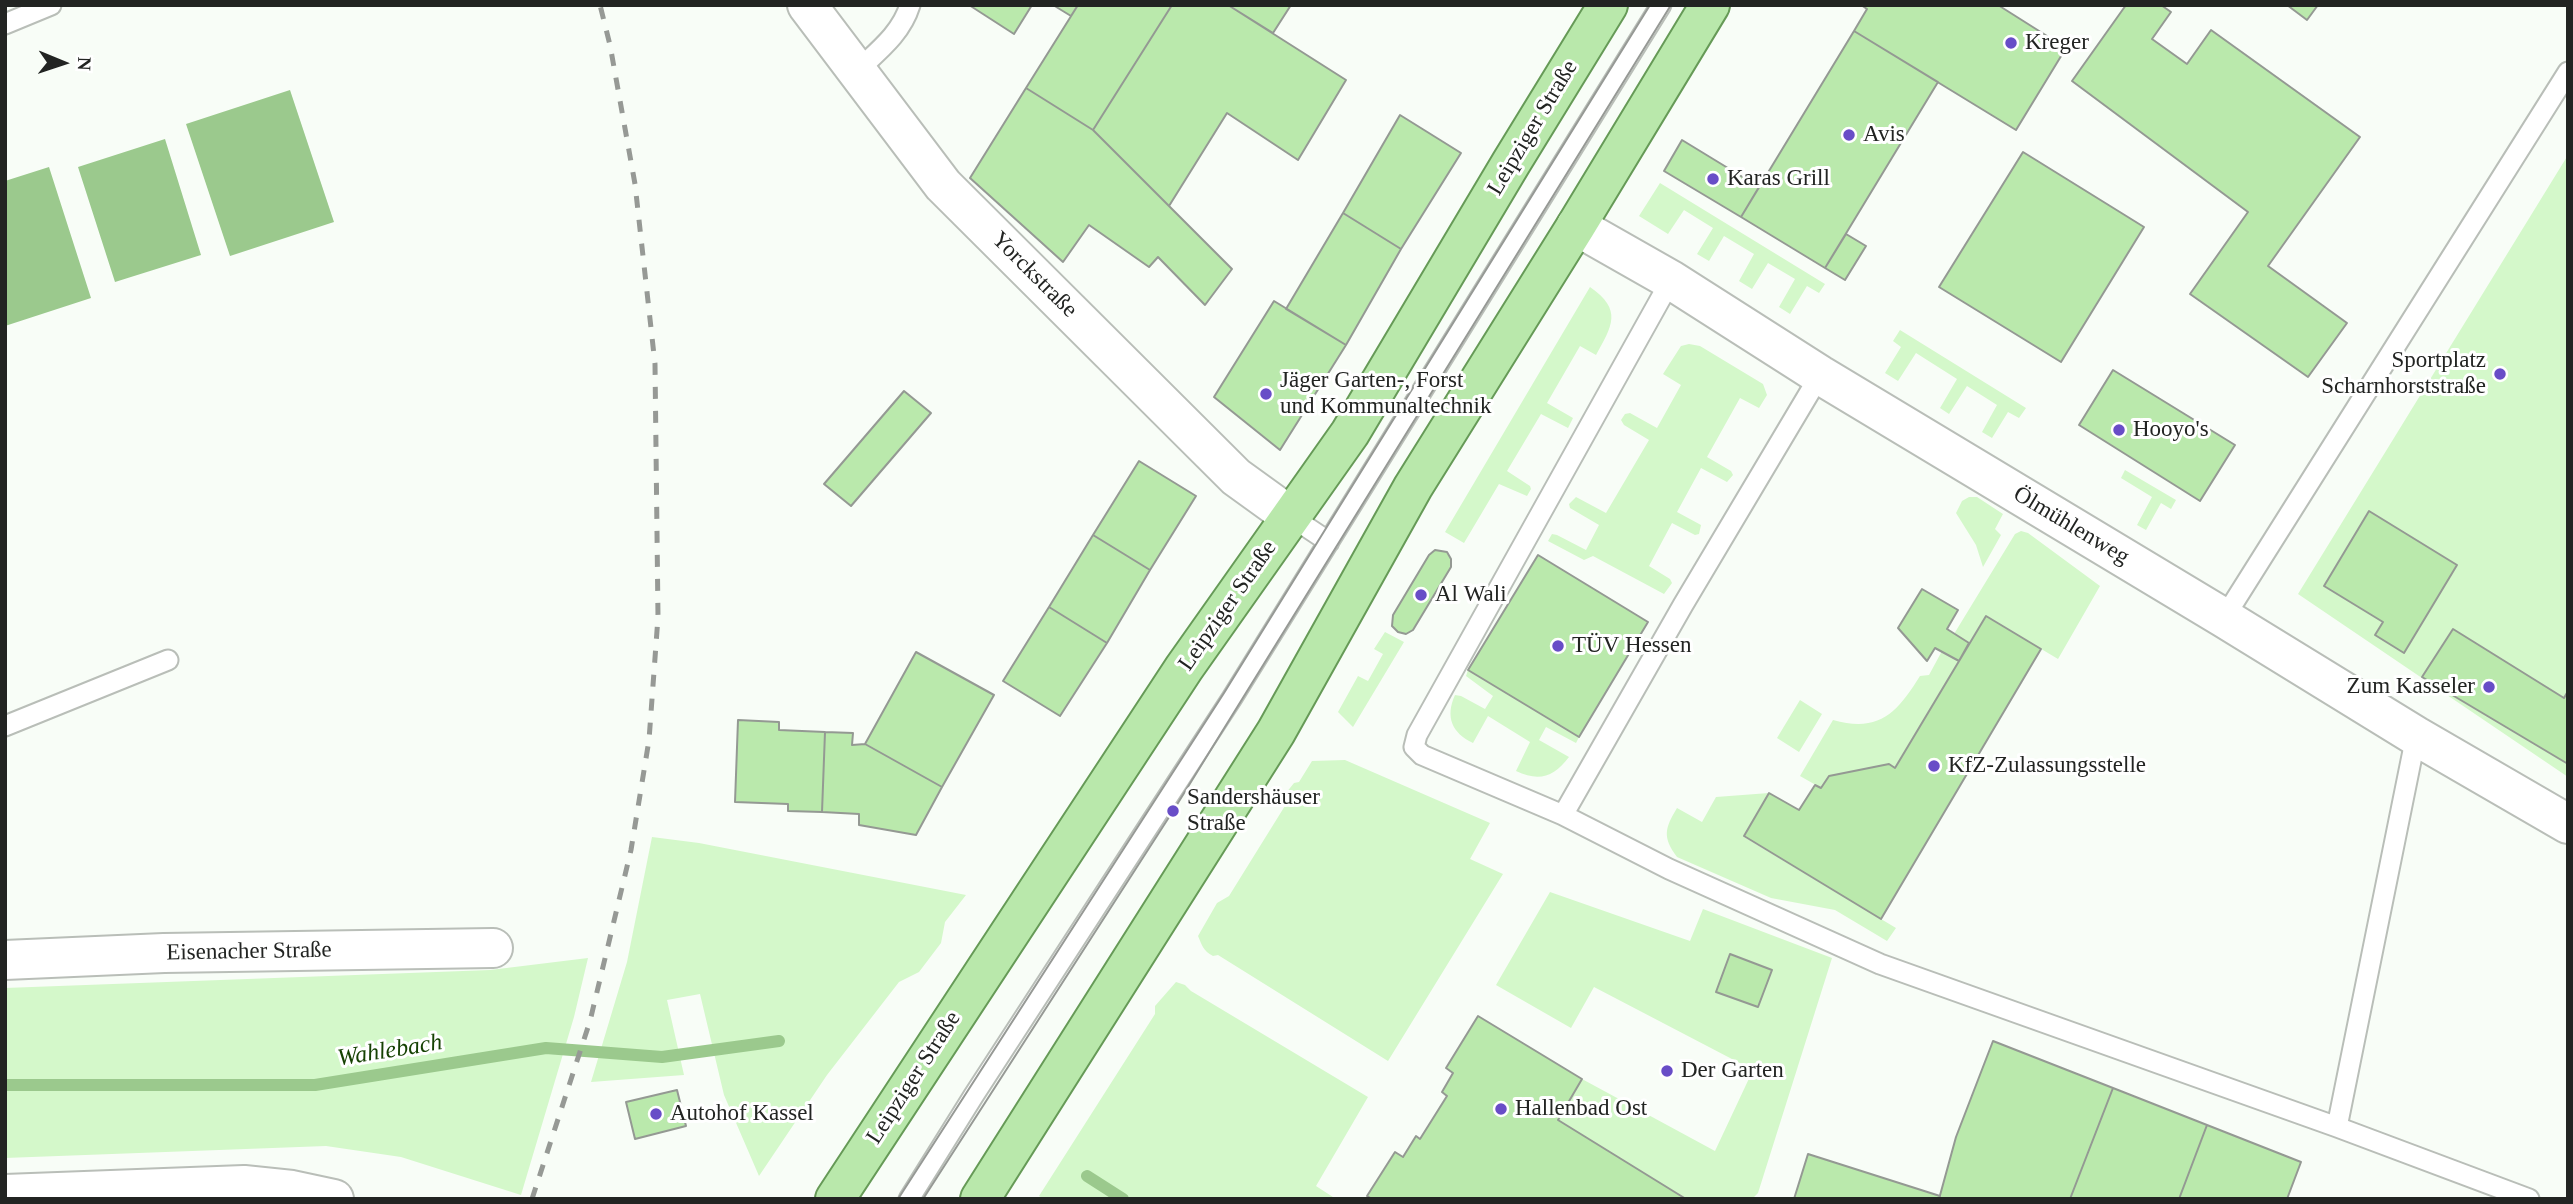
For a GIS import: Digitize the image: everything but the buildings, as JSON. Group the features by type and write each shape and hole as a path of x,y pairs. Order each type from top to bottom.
{"main road":[{"name":"Leipziger Straße","path":"835,1199 1184,668 1350,433 1608,5"},
{"path":"980,1199 1281,724 1413,486 1710,5"}],"street":[{"name":"Yorckstraße","path":"807,5 943,185 1236,477 1290,516"},
{"name":"Ölmühlenweg","path":"1576,226 1671,280 1820,375 2416,736 2568,824"},
{"name":"Eisenacher Straße","path":"5,960 178,953 493,948"},
{"path":"5,1194 244,1185 292,1189 334,1199"}],"lane":[{"path":"5,24 51,5"},
{"path":"857,71 892,38 906,17 910,5"},
{"path":"909,1199 1232,698 1661,5"},
{"path":"2224,618 2568,72"},
{"path":"1671,280 1417,735 1414,747 1422,755 1563,815 1670,869 1880,964 2337,1127 2529,1199"},
{"path":"1563,815 1683,605 1820,375"},
{"path":"1290,516 1329,542"},
{"path":"5,726 168,660"},
{"path":"2337,1127 2416,736"}],"shaded area":[{"path":"290,90 334,222 230,256 186,124"},
{"path":"165,139 201,255 115,282 78,167"},
{"name":"Sportplatz Scharnhorststraße","path":"2568,155 2568,777 2298,594"},
{"path":"49,167 91,298 5,326 5,181"},
{"path":"1660,183 1825,284 1819,293 1807,286 1790,314 1779,307 1795,279 1768,263 1752,289 1739,281 1754,254 1724,236 1709,261 1697,254 1713,228 1684,210 1668,234 1639,216"},
{"path":"1590,287 1607,303 1611,311 1610,327 1596,355 1580,346 1547,403 1573,418 1568,428 1541,414 1507,471 1530,486 1527,496 1499,484 1464,543 1445,532"},
{"path":"1900,330 2026,408 2019,418 2008,412 1992,438 1982,432 1997,405 1967,386 1949,414 1940,408 1957,379 1916,353 1898,381 1885,373 1901,347 1893,341"},
{"path":"1681,346 1700,346 1763,384 1767,395 1759,408 1740,398 1707,457 1731,471 1733,475 1727,482 1701,468 1677,512 1701,525 1699,534 1695,535 1672,523 1649,566 1670,579 1672,583 1664,594 1593,556 1584,560 1548,541 1552,534 1557,535 1586,550 1599,525 1570,508 1569,504 1576,497 1606,513 1649,440 1624,425 1621,420 1625,414 1630,413 1657,428 1681,385 1663,374"},
{"path":"2125,470 2176,500 2171,509 2161,503 2146,530 2137,525 2152,497 2121,478"},
{"path":"1977,497 2003,514 1995,529 2001,535 1983,567 1976,545 1956,513 1962,501"},
{"path":"2021,531 2028,533 2100,586 2058,659 1986,616 1969,643 1954,634 2015,534"},
{"path":"1385,632 1404,642 1353,727 1338,712 1358,676 1368,681 1383,654 1374,649"},
{"path":"1942,651 1959,661 1895,768 1889,764 1829,776 1821,788 1800,776 1833,720 1863,724 1885,717 1903,700 1920,676 1929,675"},
{"path":"1468,670 1579,737 1576,743 1546,727 1539,740 1569,757 1558,769 1539,777 1516,771 1530,742 1488,716 1473,743 1455,729 1451,710 1455,695 1485,709 1493,696 1466,676"},
{"path":"1800,700 1822,714 1799,752 1777,738"},
{"path":"1345,760 1490,823 1470,859 1503,874 1388,1061 1218,955 1213,956 1203,948 1198,936 1217,903 1229,896 1288,801 1286,793 1294,783 1299,782 1312,761"},
{"path":"1769,793 1744,837 1896,928 1887,941 1835,910 1771,898 1677,857 1672,850 1667,832 1677,808 1702,822 1716,797"},
{"path":"652,837 699,843 966,895 945,922 941,943 919,972 899,982 827,1075 759,1176 724,1095 700,994 667,1000 684,1075 591,1082 627,962"},
{"path":"1550,892 1690,941 1703,909 1832,958 1758,1193 1752,1199 1686,1199 1558,1120 1582,1079 1715,1151 1753,1070 1594,987 1571,1028 1496,985"},
{"path":"588,958 574,1017 521,1195 401,1157 326,1146 5,1158 5,988 490,970"},
{"path":"1176,982 1368,1097 1316,1186 1336,1199 1044,1199 1039,1196 1155,1014 1155,1006"}],"waterway":[{"name":"Wahlebach","path":"5,1085 315,1085 546,1048 662,1057 779,1041"},
{"name":"Wahlebach","path":"1087,1176 1123,1199"}],"tram line":[{"path":"898,1199 1224,693 1650,5"},
{"path":"923,1199 1173,811 1671,5"}],"railway":[{"path":"532,1199 590,1021 631,850 649,740 658,617 655,364 635,184 610,45 600,5"}],"place":[{"name":"Kreger","path":"2011,43"},
{"name":"Avis","path":"1849,135"},
{"name":"Karas Grill","path":"1713,179"},
{"name":"Sportplatz Scharnhorststraße","path":"2500,374"},
{"name":"Jäger Garten-, Forst und Kommunaltechnik","path":"1266,394"},
{"name":"Hooyo's","path":"2119,430"},
{"name":"Al Wali","path":"1421,595"},
{"name":"TÜV Hessen","path":"1558,646"},
{"name":"Zum Kasseler","path":"2489,687"},
{"name":"KfZ-Zulassungsstelle","path":"1934,766"},
{"name":"Sandershäuser Straße","path":"1173,811"},
{"name":"Der Garten","path":"1667,1071"},
{"name":"Hallenbad Ost","path":"1501,1109"},
{"name":"Autohof Kassel","path":"656,1114"}]}
